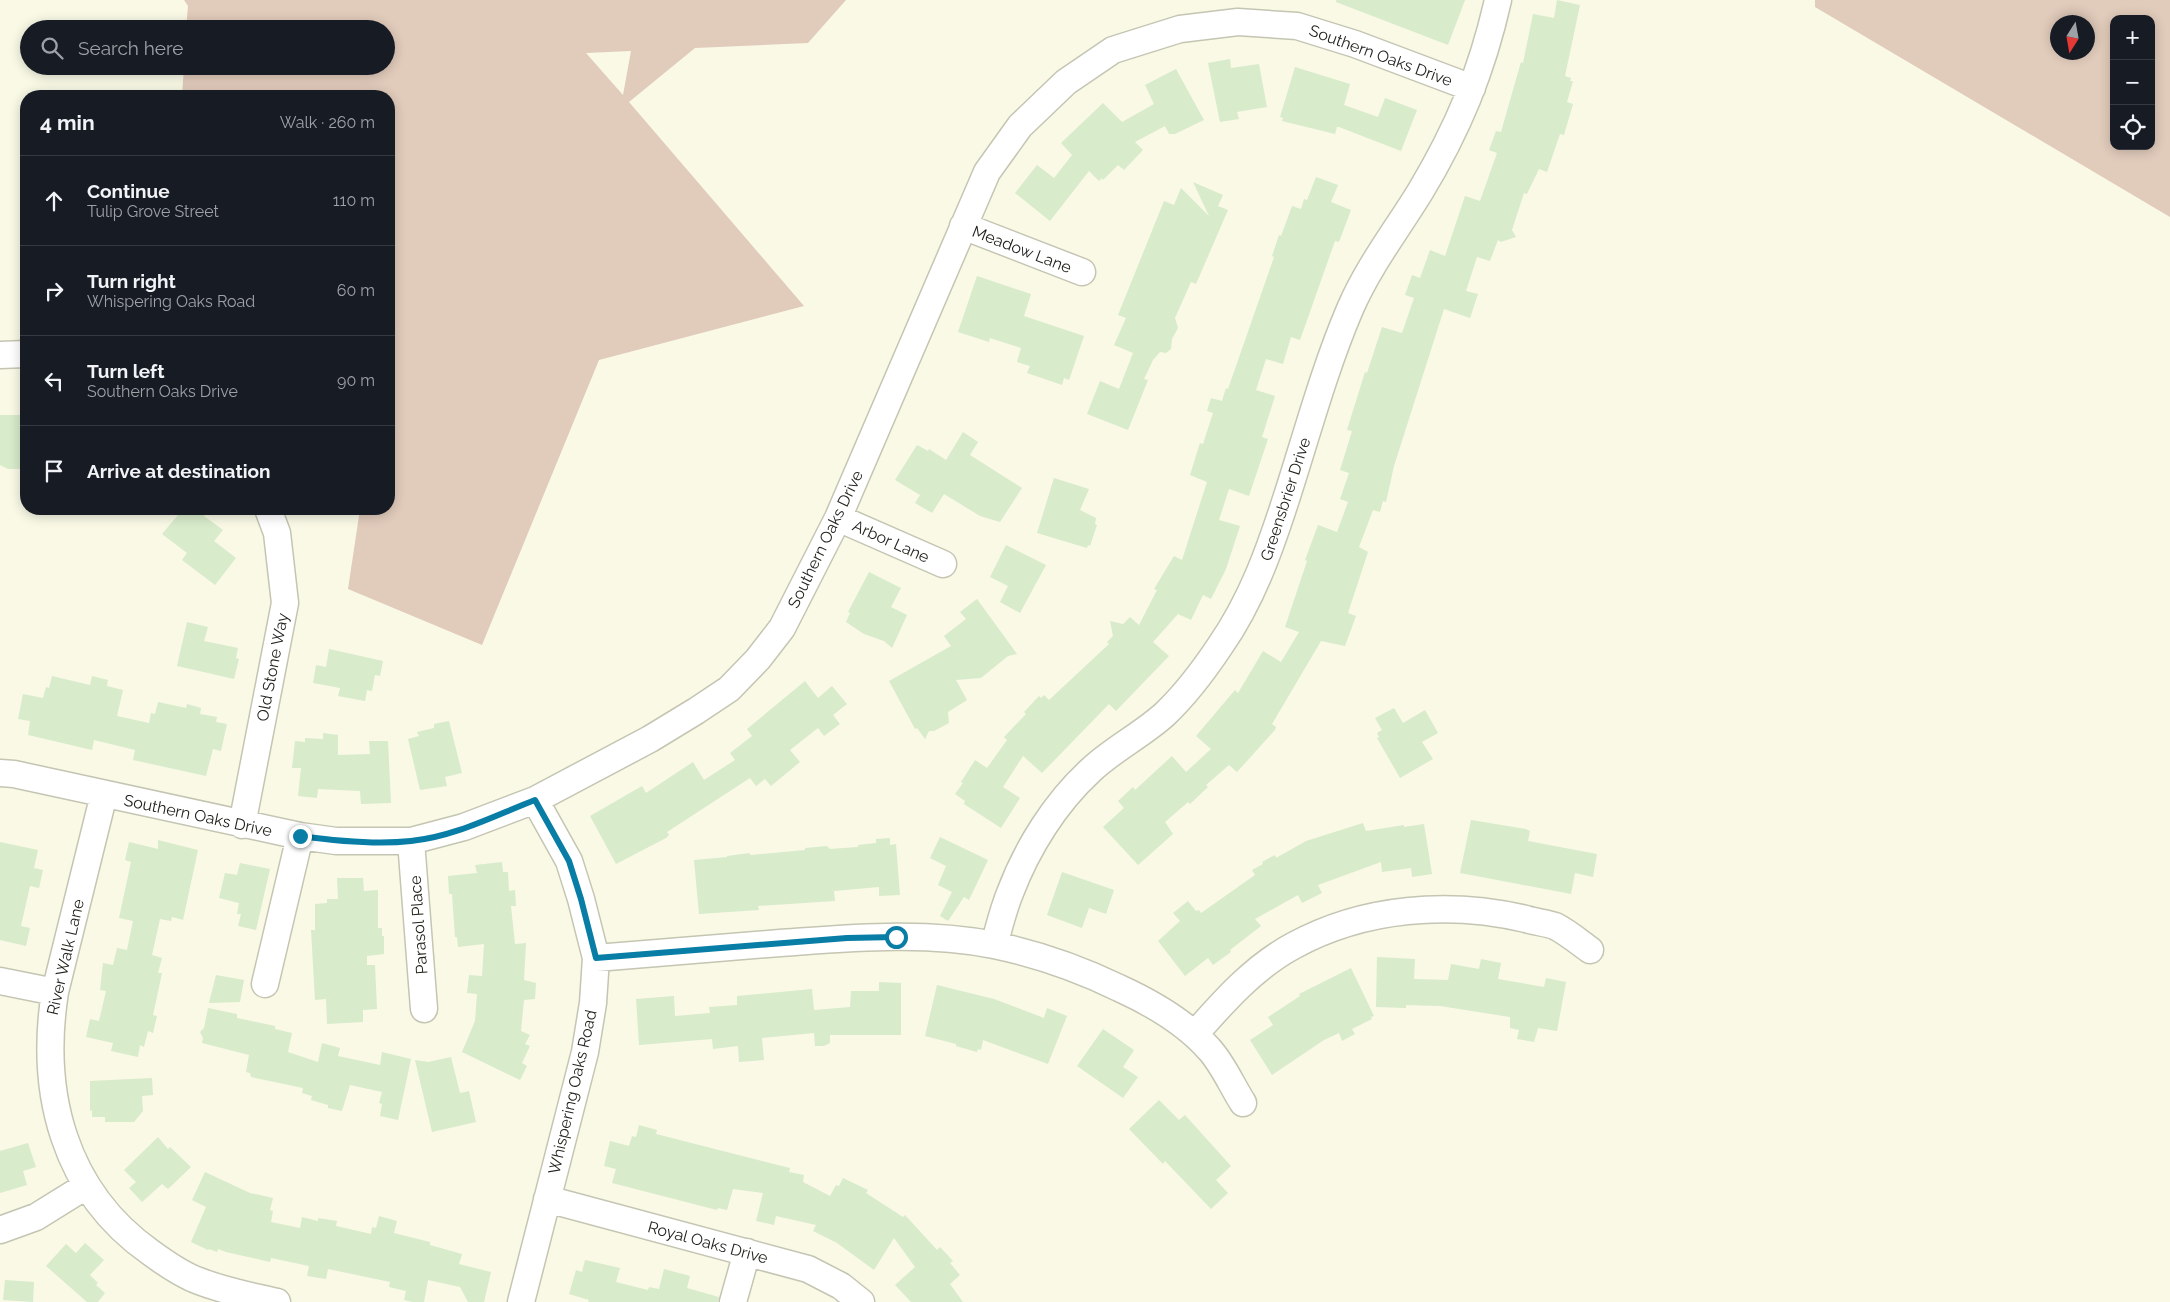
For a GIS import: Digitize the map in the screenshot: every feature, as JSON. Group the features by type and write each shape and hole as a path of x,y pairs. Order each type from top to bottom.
{"street":[{"name":"Greensbrier Drive","path":"994,946 1010,893 1031,850 1058,805 1091,769 1165,714 1194,682 1222,644 1246,605 1262,570 1331,356 1350,307 1377,256 1418,195 1457,126 1488,44 1498,0"},
{"name":"Southern Oaks Drive","path":"0,772 242,825 336,841 411,841 464,827 535,800 650,739 729,689 758,659 782,628 838,518 987,172 1020,126 1066,82 1113,50 1180,29 1238,22 1298,26 1355,44 1472,88"},
{"name":"Meadow Lane","path":"963,226 1082,272"},
{"path":"0,355 20,354"},
{"name":"Old Stone Way","path":"242,825 285,603 277,533 270,515"},
{"name":"Arbor Lane","path":"838,518 943,564"},
{"name":"River Walk Lane","path":"104,794 55,992 50,1023 49,1058 55,1111 70,1155 86,1186 116,1223 138,1244 167,1264 198,1281 277,1302"},
{"name":"Whispering Oaks Road","path":"521,1302 585,1052 593,1002 596,958 569,861 535,800"},
{"path":"265,984 300,836"},
{"name":"Parasol Place","path":"411,841 424,1009"},
{"path":"1195,1034 1225,999 1258,970 1292,946 1331,927 1379,915 1436,908 1496,912 1556,926 1590,950"},
{"path":"596,958 847,938 896,937 951,940 994,946 1048,959 1092,974 1134,994 1165,1013 1195,1034 1211,1051 1242,1103"},
{"path":"0,981 55,992"},
{"path":"0,1230 36,1217 86,1186"},
{"name":"Royal Oaks Drive","path":"547,1199 808,1268 841,1286 861,1302"},
{"path":"733,1302 747,1252"}],"shaded area":[{"path":"184,0 846,0 808,43 695,48 629,102 804,306 599,360 482,645 348,589 359,515 395,515 395,90 182,90 183,75 395,75 395,20 187,20 188,6","holes":["631,51 623,95 586,53"]},
{"path":"1815,0 2170,0 2170,217 1815,7"}],"building":[{"path":"1336,0 1465,0 1448,45 1336,2"},
{"path":"1557,0 1580,5 1565,76 1571,78 1570,81 1573,81 1567,102 1573,104 1564,135 1560,134 1547,172 1539,169 1527,194 1524,193 1512,230 1516,237 1501,242 1498,240 1490,261 1477,257 1466,291 1478,294 1470,318 1444,309 1394,466 1386,502 1383,501 1380,512 1373,510 1359,547 1368,552 1348,613 1356,616 1345,646 1321,641 1272,724 1276,727 1275,730 1237,772 1229,765 1206,785 1208,787 1190,804 1188,802 1165,822 1173,834 1138,865 1103,827 1124,808 1118,801 1133,787 1135,790 1172,756 1186,772 1211,749 1196,736 1235,690 1238,693 1263,651 1281,662 1299,632 1285,627 1307,561 1305,560 1318,525 1337,532 1348,502 1340,499 1349,473 1340,470 1352,431 1347,430 1365,372 1367,373 1382,327 1402,333 1414,298 1405,295 1412,275 1420,278 1430,250 1445,256 1465,196 1480,201 1497,153 1489,150 1496,131 1501,132 1521,62 1523,63 1533,14 1554,18"},
{"path":"1230,59 1231,68 1259,64 1267,107 1237,112 1239,119 1220,122 1208,63"},
{"path":"1295,67 1350,84 1344,105 1378,117 1385,98 1417,110 1401,151 1339,127 1337,127 1335,134 1282,121 1283,118 1280,117"},
{"path":"1176,69 1204,120 1175,134 1169,134 1165,126 1135,142 1143,150 1124,170 1118,165 1103,180 1102,178 1099,181 1089,171 1050,221 1015,193 1037,165 1054,178 1072,155 1061,143 1103,103 1122,122 1154,104 1145,85"},
{"path":"1316,177 1338,185 1331,202 1351,210 1339,242 1335,241 1300,340 1291,337 1283,364 1266,359 1256,390 1275,396 1262,437 1268,439 1249,496 1229,489 1219,520 1240,526 1226,569 1211,599 1203,595 1191,620 1178,614 1153,642 1169,656 1116,711 1109,704 1042,773 1023,756 1003,787 1020,798 1001,828 964,804 965,801 955,794 975,760 987,768 1007,740 1004,737 1026,714 1024,712 1039,696 1041,698 1044,695 1049,700 1109,644 1107,642 1113,636 1110,621 1123,624 1130,617 1139,625 1157,590 1154,589 1174,556 1182,560 1207,482 1190,475 1200,443 1203,444 1213,413 1207,411 1211,398 1222,401 1226,388 1228,389 1274,257 1272,256 1279,235 1281,236 1292,206 1301,209 1304,199 1307,200"},
{"path":"1193,182 1223,195 1218,206 1228,210 1196,284 1191,282 1175,318 1178,328 1172,339 1171,349 1166,353 1160,352 1153,360 1144,379 1148,380 1128,430 1087,414 1100,381 1119,389 1133,353 1114,345 1126,318 1118,315 1164,201 1174,205 1181,188 1209,216"},
{"path":"977,276 1031,294 1024,316 1084,336 1069,380 1064,378 1062,385 1027,373 1030,366 1017,362 1021,348 990,338 989,342 958,332"},
{"path":"0,415 20,415 20,469 8,469 0,465"},
{"path":"963,432 978,442 970,455 1022,488 1000,522 980,516 944,494 932,513 915,503 920,495 895,480 917,445 928,451 929,449 946,460"},
{"path":"1054,478 1089,489 1080,510 1096,518 1095,524 1097,525 1090,546 1088,545 1087,548 1037,533"},
{"path":"178,515 205,515 223,530 214,541 236,558 215,585 182,560 187,553 162,534"},
{"path":"1006,545 1046,565 1020,613 1000,602 1008,586 990,577"},
{"path":"869,572 901,588 891,607 907,615 892,648 884,641 864,634 846,622 850,613 848,612"},
{"path":"977,599 1017,654 1008,656 981,678 956,680 967,700 948,712 949,723 934,731 929,731 925,739 917,728 915,729 889,681 951,646 944,636 966,619 960,612"},
{"path":"187,622 208,627 204,641 238,648 236,658 239,659 234,679 177,666"},
{"path":"329,649 383,661 380,676 375,675 372,691 367,690 365,701 338,696 340,688 313,683 316,665 326,667"},
{"path":"52,676 90,685 92,676 108,680 107,686 123,690 117,716 149,723 151,713 155,714 158,702 186,708 187,704 201,708 200,714 217,717 216,722 227,724 221,751 213,749 206,776 133,760 135,750 94,740 92,750 28,735 30,721 18,719 23,694 43,698 46,687 49,688"},
{"path":"805,681 818,698 832,686 847,704 833,715 840,724 824,736 818,728 790,750 800,762 771,786 765,779 756,786 750,778 667,832 669,835 666,838 616,864 590,816 642,786 646,793 693,762 704,780 735,760 730,753 752,736 747,729"},
{"path":"1394,708 1403,723 1425,710 1438,733 1422,742 1433,759 1400,778 1377,738 1379,737 1377,733 1382,730 1375,718"},
{"path":"449,721 462,773 445,777 447,786 420,790 408,739 419,736 417,732 434,728 434,724"},
{"path":"323,733 338,735 338,755 370,754 369,741 388,741 391,803 361,804 360,791 318,789 317,798 298,796 301,768 292,768 295,741 305,742 305,738 323,739"},
{"path":"1471,820 1526,829 1530,831 1528,841 1597,854 1593,877 1575,873 1571,894 1460,873"},
{"path":"1363,823 1366,831 1424,824 1432,874 1412,877 1411,868 1382,872 1381,862 1318,885 1322,893 1302,903 1298,895 1255,919 1261,926 1230,950 1231,952 1213,965 1208,958 1185,976 1158,941 1180,921 1173,913 1188,901 1196,911 1199,910 1201,913 1255,875 1252,870 1263,864 1262,862 1275,855 1276,858 1306,841"},
{"path":"940,837 988,860 969,900 964,897 948,921 940,916 952,892 938,885 946,866 930,858"},
{"path":"890,838 890,845 896,844 900,895 879,896 879,887 834,891 835,901 758,906 759,910 699,914 694,860 750,853 750,855 805,850 805,848 827,846 830,849 858,847 858,845 876,843 876,839"},
{"path":"158,840 198,850 183,920 172,917 171,921 160,919 152,955 162,958 158,973 162,973 153,1015 157,1016 153,1033 148,1031 144,1047 140,1045 138,1057 111,1051 113,1043 86,1037 90,1019 99,1021 106,991 100,990 103,963 113,965 117,948 127,950 133,921 119,918 131,862 125,860 129,842 158,849"},
{"path":"0,842 38,850 34,868 43,870 39,888 30,886 21,926 30,928 26,946 0,940"},
{"path":"502,862 503,872 508,872 509,891 515,890 516,906 511,906 515,944 526,943 524,980 536,983 535,999 524,1000 521,1031 530,1035 525,1044 530,1046 522,1063 527,1066 520,1080 462,1052 475,1021 477,994 467,993 469,975 482,976 484,944 458,947 457,937 455,937 452,894 449,894 448,876 477,873 475,865"},
{"path":"240,863 270,869 256,930 238,926 241,914 237,914 239,903 219,898 225,873 237,875"},
{"path":"1062,872 1114,890 1106,914 1089,908 1082,928 1047,915"},
{"path":"337,878 363,878 364,891 378,890 378,928 382,928 382,936 384,936 384,954 367,956 367,965 375,965 377,1009 363,1010 363,1022 327,1024 326,999 315,1000 311,930 315,930 315,904 327,903 327,899 338,899"},
{"path":"1377,957 1415,959 1414,979 1448,980 1451,964 1479,969 1481,959 1501,963 1498,979 1544,987 1546,978 1566,982 1557,1031 1538,1028 1534,1042 1517,1039 1519,1030 1510,1028 1510,1017 1440,1006 1406,1005 1406,1008 1376,1007"},
{"path":"1351,968 1374,1016 1371,1017 1372,1019 1352,1029 1355,1034 1342,1041 1339,1033 1324,1040 1272,1075 1250,1040 1273,1025 1268,1017 1300,996 1299,994"},
{"path":"216,975 244,980 240,1002 209,1003"},
{"path":"879,982 901,983 901,1035 830,1035 830,1043 824,1046 815,1046 814,1033 762,1038 764,1060 739,1062 738,1046 713,1049 712,1039 639,1045 636,999 674,996 675,1016 710,1013 709,1007 737,1005 737,996 812,989 814,1010 850,1007 851,991 879,991"},
{"path":"937,985 994,999 1044,1018 1047,1008 1067,1016 1048,1064 983,1040 981,1050 978,1049 977,1052 925,1036"},
{"path":"208,1008 237,1014 237,1018 275,1026 275,1029 292,1033 288,1052 318,1062 322,1043 340,1048 338,1056 380,1065 382,1052 411,1059 398,1120 380,1116 382,1104 379,1103 382,1092 350,1085 342,1111 328,1108 328,1105 311,1100 312,1096 302,1093 303,1088 251,1077 250,1073 246,1072 249,1055 202,1043 203,1038 200,1032 204,1028"},
{"path":"1103,1029 1134,1050 1123,1067 1138,1077 1123,1098 1077,1066"},
{"path":"451,1057 460,1093 469,1091 476,1122 432,1132 415,1060 428,1062"},
{"path":"152,1078 153,1095 142,1096 143,1111 134,1122 105,1122 105,1117 92,1117 92,1110 90,1111 90,1081"},
{"path":"1159,1100 1179,1120 1185,1115 1231,1166 1216,1180 1228,1193 1211,1209 1165,1161 1163,1164 1129,1129"},
{"path":"639,1125 657,1130 656,1134 790,1168 789,1172 804,1175 803,1182 830,1196 836,1185 839,1186 843,1178 868,1190 866,1193 903,1217 905,1215 937,1250 940,1247 953,1261 950,1263 960,1275 950,1284 963,1302 911,1302 895,1285 915,1267 894,1238 874,1270 837,1243 813,1231 816,1225 776,1216 774,1225 756,1221 763,1193 733,1189 727,1210 718,1208 717,1210 612,1183 616,1169 604,1166 610,1141 629,1146 632,1136 636,1137"},
{"path":"158,1137 168,1149 170,1147 191,1167 168,1189 162,1184 142,1202 129,1188 136,1182 124,1170"},
{"path":"28,1143 36,1167 23,1171 27,1185 0,1193 0,1151"},
{"path":"205,1172 250,1193 273,1198 270,1210 273,1211 271,1222 300,1228 302,1217 318,1221 318,1218 337,1221 336,1226 371,1234 372,1227 376,1228 379,1216 397,1221 394,1233 430,1242 430,1245 462,1254 459,1264 491,1272 484,1302 468,1302 460,1287 428,1280 424,1302 412,1302 404,1300 406,1291 389,1287 390,1282 328,1269 326,1279 307,1276 309,1266 271,1258 270,1262 218,1249 217,1252 208,1250 191,1242 206,1207 192,1200"},
{"path":"85,1243 104,1260 90,1275 98,1283 96,1285 105,1293 98,1302 87,1302 46,1266 66,1244 76,1253"},
{"path":"585,1260 620,1268 616,1282 648,1290 649,1287 659,1289 664,1269 690,1276 687,1288 719,1297 718,1302 588,1302 589,1300 569,1294 576,1270 582,1272"},
{"path":"5,1280 34,1282 33,1302 3,1300"}],"route":[{"path":"300,836 336,841 411,841 433,837 464,827 535,800 569,861 596,958 847,938 896,937"}]}
